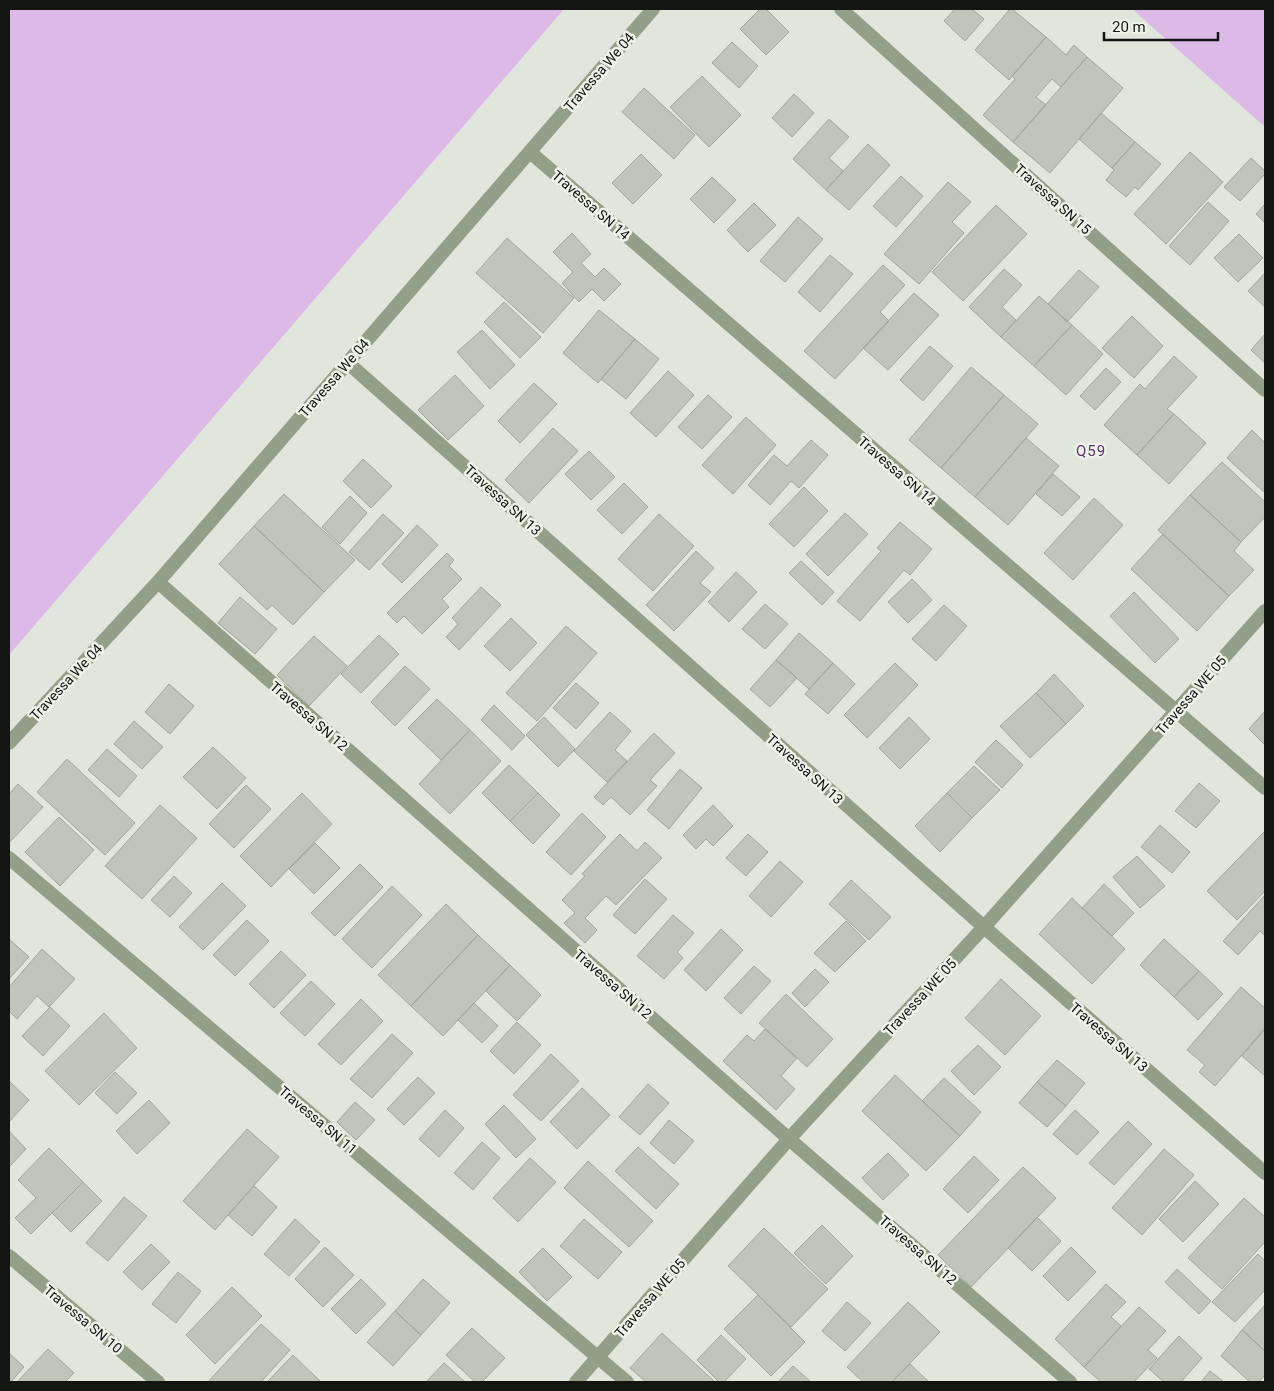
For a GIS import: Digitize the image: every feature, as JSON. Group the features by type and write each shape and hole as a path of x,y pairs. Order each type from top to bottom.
{"street":[{"name":"Travessa We 04","path":"9,743 158,582 653,9"},
{"name":"Travessa SN 15","path":"841,9 1265,390"},
{"name":"Travessa SN 14","path":"530,152 1265,788"},
{"name":"Travessa SN 13","path":"347,362 984,928 1265,1173"},
{"name":"Travessa SN 12","path":"158,582 789,1139 1070,1382"},
{"name":"Travessa WE 05","path":"576,1382 789,1139 984,928 1265,611"},
{"name":"Travessa SN 11","path":"9,858 627,1382"},
{"name":"Travessa SN 10","path":"9,1256 158,1382"}],"shaded area":[{"path":"9,9 564,9 9,655"},
{"path":"1132,9 1265,9 1265,127"}],"building":[{"path":"760,9 766,9 789,32 766,55 740,29"},
{"path":"955,9 972,9 984,19 965,41 944,21"},
{"path":"1010,9 1046,37 1009,80 975,50"},
{"path":"1046,37 1066,55 1074,45 1087,57 1061,87 1052,79 1036,97 1046,105 1013,142 983,115 1015,79 1012,76"},
{"path":"732,42 758,66 739,88 712,63"},
{"path":"1087,57 1123,88 1050,173 1013,142"},
{"path":"702,76 741,115 709,147 670,107"},
{"path":"644,88 695,135 674,159 622,112"},
{"path":"794,94 814,113 792,137 772,118"},
{"path":"1101,113 1135,142 1112,168 1079,139"},
{"path":"829,119 849,137 829,158 843,171 826,190 793,159"},
{"path":"1135,142 1161,164 1138,190 1135,187 1126,197 1106,180 1114,170 1112,168"},
{"path":"868,144 890,165 849,210 826,190"},
{"path":"1190,152 1223,182 1166,244 1134,214"},
{"path":"641,154 662,175 633,204 612,183"},
{"path":"1251,158 1265,171 1265,174 1240,201 1224,187"},
{"path":"901,176 923,196 896,227 873,206"},
{"path":"712,177 736,200 714,223 690,199"},
{"path":"948,182 971,202 952,222 964,233 919,284 884,254"},
{"path":"1208,202 1229,221 1190,265 1169,246"},
{"path":"754,203 776,225 748,252 727,230"},
{"path":"1265,204 1265,223 1256,214"},
{"path":"996,205 1027,234 963,301 932,272"},
{"path":"798,217 823,239 785,282 760,261"},
{"path":"572,233 591,254 581,263 595,277 604,268 621,284 604,301 592,289 579,302 562,283 573,272 553,252"},
{"path":"1239,234 1263,258 1238,282 1214,258"},
{"path":"507,238 574,298 543,333 476,273"},
{"path":"830,255 853,274 820,312 798,292"},
{"path":"883,265 905,285 880,312 889,321 835,379 804,351"},
{"path":"1004,269 1022,285 1002,307 1016,320 1001,337 969,307"},
{"path":"1079,270 1099,287 1067,322 1048,304"},
{"path":"1265,273 1265,307 1248,291"},
{"path":"914,293 939,315 888,370 863,348"},
{"path":"1039,296 1072,325 1034,366 1001,337"},
{"path":"504,302 541,337 520,358 484,322"},
{"path":"599,310 635,339 598,383 563,353"},
{"path":"1132,316 1163,346 1134,378 1102,348"},
{"path":"1072,325 1103,354 1066,395 1034,366"},
{"path":"482,330 515,365 490,389 457,352"},
{"path":"1265,334 1265,363 1251,350"},
{"path":"635,339 659,359 626,399 601,379"},
{"path":"930,346 953,366 923,401 900,380"},
{"path":"1174,356 1197,377 1167,409 1174,414 1137,455 1104,425 1140,384 1145,389"},
{"path":"971,367 1004,395 941,468 909,440"},
{"path":"1106,368 1121,382 1095,410 1080,396"},
{"path":"668,371 694,395 656,437 630,413"},
{"path":"455,375 484,406 448,440 418,410"},
{"path":"534,383 557,404 520,443 498,421"},
{"path":"708,395 732,417 702,449 678,427"},
{"path":"1004,395 1038,424 975,497 941,468"},
{"path":"1174,414 1206,443 1169,484 1137,455"},
{"path":"746,417 776,445 733,494 702,465"},
{"path":"553,428 578,451 529,503 505,480"},
{"path":"1252,430 1265,443 1265,493 1227,458"},
{"path":"1026,438 1059,466 1008,525 975,497"},
{"path":"811,440 828,455 799,488 791,481 770,505 748,485 774,455 787,466"},
{"path":"589,451 615,477 591,500 565,474"},
{"path":"363,459 392,486 371,508 343,481"},
{"path":"1222,462 1265,502 1265,517 1241,542 1190,495"},
{"path":"1053,474 1080,497 1062,516 1036,494"},
{"path":"624,483 648,507 622,534 597,510"},
{"path":"804,487 828,511 794,547 769,524"},
{"path":"284,494 355,560 324,592 254,526"},
{"path":"1190,495 1241,542 1234,551 1254,570 1229,596 1158,530"},
{"path":"350,496 367,513 340,544 322,527"},
{"path":"1094,498 1123,525 1073,580 1044,553"},
{"path":"845,513 868,534 828,576 806,554"},
{"path":"383,514 404,533 369,570 349,552"},
{"path":"659,514 694,546 653,591 618,559"},
{"path":"900,522 932,549 910,575 904,570 860,621 837,601 881,551 877,548"},
{"path":"417,525 438,545 402,583 382,564"},
{"path":"254,526 324,592 293,625 272,605 267,610 219,564"},
{"path":"1163,534 1229,596 1197,631 1131,569"},
{"path":"696,551 714,568 700,583 711,592 674,631 646,605"},
{"path":"447,553 454,560 449,566 462,579 442,599 449,607 422,634 404,616 397,623 387,613"},
{"path":"801,561 834,592 822,605 789,573"},
{"path":"736,572 757,592 729,622 708,602"},
{"path":"912,579 932,600 908,623 888,602"},
{"path":"481,587 501,605 459,650 446,637 458,624 452,618"},
{"path":"1134,592 1179,639 1155,663 1110,616"},
{"path":"240,597 277,629 255,654 218,623"},
{"path":"765,604 788,624 765,649 742,629"},
{"path":"944,605 967,626 936,661 912,639"},
{"path":"511,618 537,643 510,671 484,646"},
{"path":"566,626 597,653 537,721 506,693"},
{"path":"799,633 833,663 809,689 776,660"},
{"path":"379,635 399,654 361,693 341,674"},
{"path":"314,636 347,666 309,706 277,675"},
{"path":"776,660 797,678 770,707 750,689"},
{"path":"833,663 855,684 828,714 805,694"},
{"path":"895,663 918,685 867,738 844,715"},
{"path":"405,666 430,689 395,726 371,702"},
{"path":"1054,674 1084,706 1066,724 1036,693"},
{"path":"576,683 599,703 576,729 553,708"},
{"path":"169,684 194,706 170,734 145,712"},
{"path":"1036,693 1066,724 1030,758 1000,726"},
{"path":"437,699 470,730 441,760 408,728"},
{"path":"494,705 525,736 512,750 481,720"},
{"path":"1265,711 1265,745 1249,729"},
{"path":"610,712 631,731 615,750 627,761 607,782 574,751"},
{"path":"544,717 575,749 558,767 526,735"},
{"path":"909,717 930,739 900,769 879,748"},
{"path":"134,721 163,747 142,769 114,744"},
{"path":"470,730 501,761 450,814 419,784"},
{"path":"654,733 675,753 650,780 657,786 630,815 611,797 603,805 594,797"},
{"path":"996,740 1023,765 1002,788 975,762"},
{"path":"213,747 246,778 217,809 183,777"},
{"path":"107,749 137,776 119,797 88,770"},
{"path":"67,759 135,823 105,855 37,792"},
{"path":"509,765 538,793 510,821 482,793"},
{"path":"974,766 1000,790 972,818 947,793"},
{"path":"680,769 702,788 669,829 647,810"},
{"path":"1199,783 1220,801 1196,828 1175,811"},
{"path":"18,784 43,807 9,843 9,794"},
{"path":"246,785 271,809 234,848 209,824"},
{"path":"302,793 332,824 271,887 240,856"},
{"path":"538,793 560,815 533,844 510,821"},
{"path":"947,793 972,818 940,852 915,826"},
{"path":"160,805 197,838 142,899 105,866"},
{"path":"713,805 733,826 713,846 706,839 696,849 683,835"},
{"path":"582,813 606,837 571,875 546,852"},
{"path":"59,817 94,850 60,886 25,852"},
{"path":"1160,825 1190,852 1172,873 1141,847"},
{"path":"1265,831 1265,891 1237,920 1207,891"},
{"path":"620,834 637,851 645,842 662,858 616,905 606,896 585,918 597,930 585,943 564,923 575,913 562,900 585,876 582,874"},
{"path":"748,834 768,852 746,876 726,858"},
{"path":"315,843 340,868 314,894 289,869"},
{"path":"1137,856 1165,886 1140,908 1113,877"},
{"path":"780,861 803,882 771,917 749,896"},
{"path":"360,864 383,887 335,936 311,913"},
{"path":"174,876 192,893 170,917 151,900"},
{"path":"645,879 667,899 635,934 613,915"},
{"path":"851,880 891,917 869,940 829,904"},
{"path":"222,883 246,906 203,950 179,927"},
{"path":"1104,884 1134,913 1112,936 1082,908"},
{"path":"392,886 422,915 372,968 342,939"},
{"path":"1265,895 1265,936 1260,931 1238,955 1223,941"},
{"path":"1072,898 1125,949 1092,984 1039,934"},
{"path":"446,904 478,935 411,1006 378,975"},
{"path":"673,915 694,933 677,952 683,958 664,979 637,956"},
{"path":"247,920 269,941 235,976 213,955"},
{"path":"846,921 866,941 835,972 814,953"},
{"path":"721,929 743,950 706,991 684,970"},
{"path":"478,935 510,965 443,1036 411,1006"},
{"path":"9,939 29,957 9,979"},
{"path":"1164,939 1199,971 1174,997 1140,965"},
{"path":"42,949 75,979 49,1007 37,996 17,1019 9,1011 9,987"},
{"path":"281,951 306,975 274,1008 249,984"},
{"path":"510,965 541,995 517,1021 486,991"},
{"path":"754,966 771,981 741,1014 724,998"},
{"path":"815,969 829,982 805,1007 792,993"},
{"path":"1199,971 1223,994 1198,1020 1174,997"},
{"path":"1001,979 1041,1016 1005,1055 965,1018"},
{"path":"311,981 335,1004 305,1036 280,1013"},
{"path":"1241,987 1265,1008 1265,1028 1215,1086 1199,1072 1205,1065 1187,1050"},
{"path":"786,994 833,1039 807,1067 759,1023"},
{"path":"361,999 383,1021 341,1065 318,1044"},
{"path":"474,1003 498,1026 482,1043 458,1020"},
{"path":"50,1007 70,1026 43,1056 22,1036"},
{"path":"104,1013 137,1048 79,1105 45,1071"},
{"path":"517,1022 541,1045 514,1074 490,1051"},
{"path":"765,1029 797,1058 781,1076 795,1089 776,1110 723,1061 747,1035 754,1041"},
{"path":"1265,1029 1265,1073 1264,1075 1242,1056"},
{"path":"392,1034 413,1053 372,1098 350,1079"},
{"path":"978,1045 1001,1067 974,1095 951,1071"},
{"path":"551,1054 579,1081 541,1121 513,1095"},
{"path":"1057,1060 1085,1083 1066,1106 1037,1082"},
{"path":"115,1072 137,1093 117,1114 95,1093"},
{"path":"895,1075 960,1136 926,1171 862,1111"},
{"path":"418,1077 435,1093 404,1125 387,1109"},
{"path":"944,1078 981,1112 960,1136 922,1101"},
{"path":"9,1081 29,1100 9,1122"},
{"path":"1037,1082 1066,1106 1047,1127 1019,1103"},
{"path":"648,1084 669,1103 640,1135 619,1117"},
{"path":"582,1088 610,1115 577,1149 550,1122"},
{"path":"149,1100 170,1123 137,1154 116,1131"},
{"path":"355,1102 375,1120 356,1140 337,1122"},
{"path":"504,1105 536,1139 516,1158 485,1124"},
{"path":"445,1110 464,1128 439,1157 419,1139"},
{"path":"1075,1110 1099,1132 1077,1155 1053,1134"},
{"path":"669,1120 694,1141 674,1164 650,1143"},
{"path":"1128,1121 1152,1144 1114,1185 1089,1163"},
{"path":"247,1129 279,1157 215,1230 183,1201"},
{"path":"9,1131 26,1149 9,1167"},
{"path":"482,1142 500,1158 473,1190 454,1173"},
{"path":"638,1147 679,1184 656,1209 615,1171"},
{"path":"49,1148 83,1182 31,1234 15,1218 36,1198 18,1180"},
{"path":"1164,1149 1194,1175 1142,1235 1112,1208"},
{"path":"888,1153 909,1175 883,1200 862,1178"},
{"path":"974,1156 999,1180 968,1213 943,1189"},
{"path":"530,1158 556,1182 518,1222 493,1198"},
{"path":"588,1161 653,1221 629,1247 564,1188"},
{"path":"1023,1167 1056,1198 971,1287 938,1255"},
{"path":"1195,1181 1219,1204 1183,1242 1159,1219"},
{"path":"83,1182 102,1201 71,1232 52,1213"},
{"path":"254,1186 277,1207 252,1236 228,1215"},
{"path":"124,1197 147,1216 108,1261 86,1243"},
{"path":"1244,1198 1265,1217 1265,1242 1222,1289 1188,1258"},
{"path":"1037,1217 1061,1241 1032,1271 1008,1248"},
{"path":"295,1219 320,1242 289,1276 264,1254"},
{"path":"584,1219 622,1252 598,1279 560,1246"},
{"path":"822,1225 853,1256 826,1284 794,1253"},
{"path":"764,1228 828,1289 791,1327 728,1266"},
{"path":"151,1244 170,1262 142,1290 123,1272"},
{"path":"325,1247 354,1275 323,1307 295,1279"},
{"path":"1071,1247 1096,1272 1068,1301 1043,1276"},
{"path":"543,1248 572,1277 547,1301 519,1272"},
{"path":"1258,1254 1265,1261 1265,1290 1235,1322 1212,1302"},
{"path":"1177,1269 1211,1301 1199,1314 1165,1282"},
{"path":"178,1272 201,1291 176,1323 152,1304"},
{"path":"361,1279 386,1304 356,1334 331,1309"},
{"path":"423,1279 450,1303 421,1335 395,1311"},
{"path":"1106,1284 1126,1302 1111,1317 1121,1326 1084,1367 1055,1339"},
{"path":"232,1287 262,1316 215,1364 186,1335"},
{"path":"758,1295 805,1342 771,1376 724,1329"},
{"path":"847,1302 871,1323 845,1351 822,1331"},
{"path":"908,1302 940,1332 892,1382 863,1382 847,1367"},
{"path":"1265,1305 1265,1351 1242,1330"},
{"path":"1139,1307 1166,1331 1148,1350 1157,1358 1134,1382 1101,1382 1084,1367"},
{"path":"395,1311 421,1335 393,1366 367,1342"},
{"path":"261,1324 290,1350 261,1382 208,1382"},
{"path":"472,1328 505,1358 482,1382 475,1382 446,1355"},
{"path":"1242,1330 1265,1351 1265,1375 1259,1382 1250,1382 1221,1356"},
{"path":"662,1333 715,1382 646,1382 630,1368"},
{"path":"721,1335 746,1359 724,1382 719,1382 697,1360"},
{"path":"1179,1336 1202,1358 1181,1382 1164,1382 1149,1369"},
{"path":"48,1349 74,1373 65,1382 17,1382"},
{"path":"9,1353 24,1367 11,1382 9,1382"},
{"path":"293,1355 320,1381 267,1382"},
{"path":"444,1363 465,1382 426,1382"},
{"path":"910,1364 929,1382 892,1382"},
{"path":"793,1366 811,1382 778,1382"},
{"path":"1210,1371 1224,1382 1201,1382"}],"district":[{"name":"Q59","path":"1091,451"}]}
